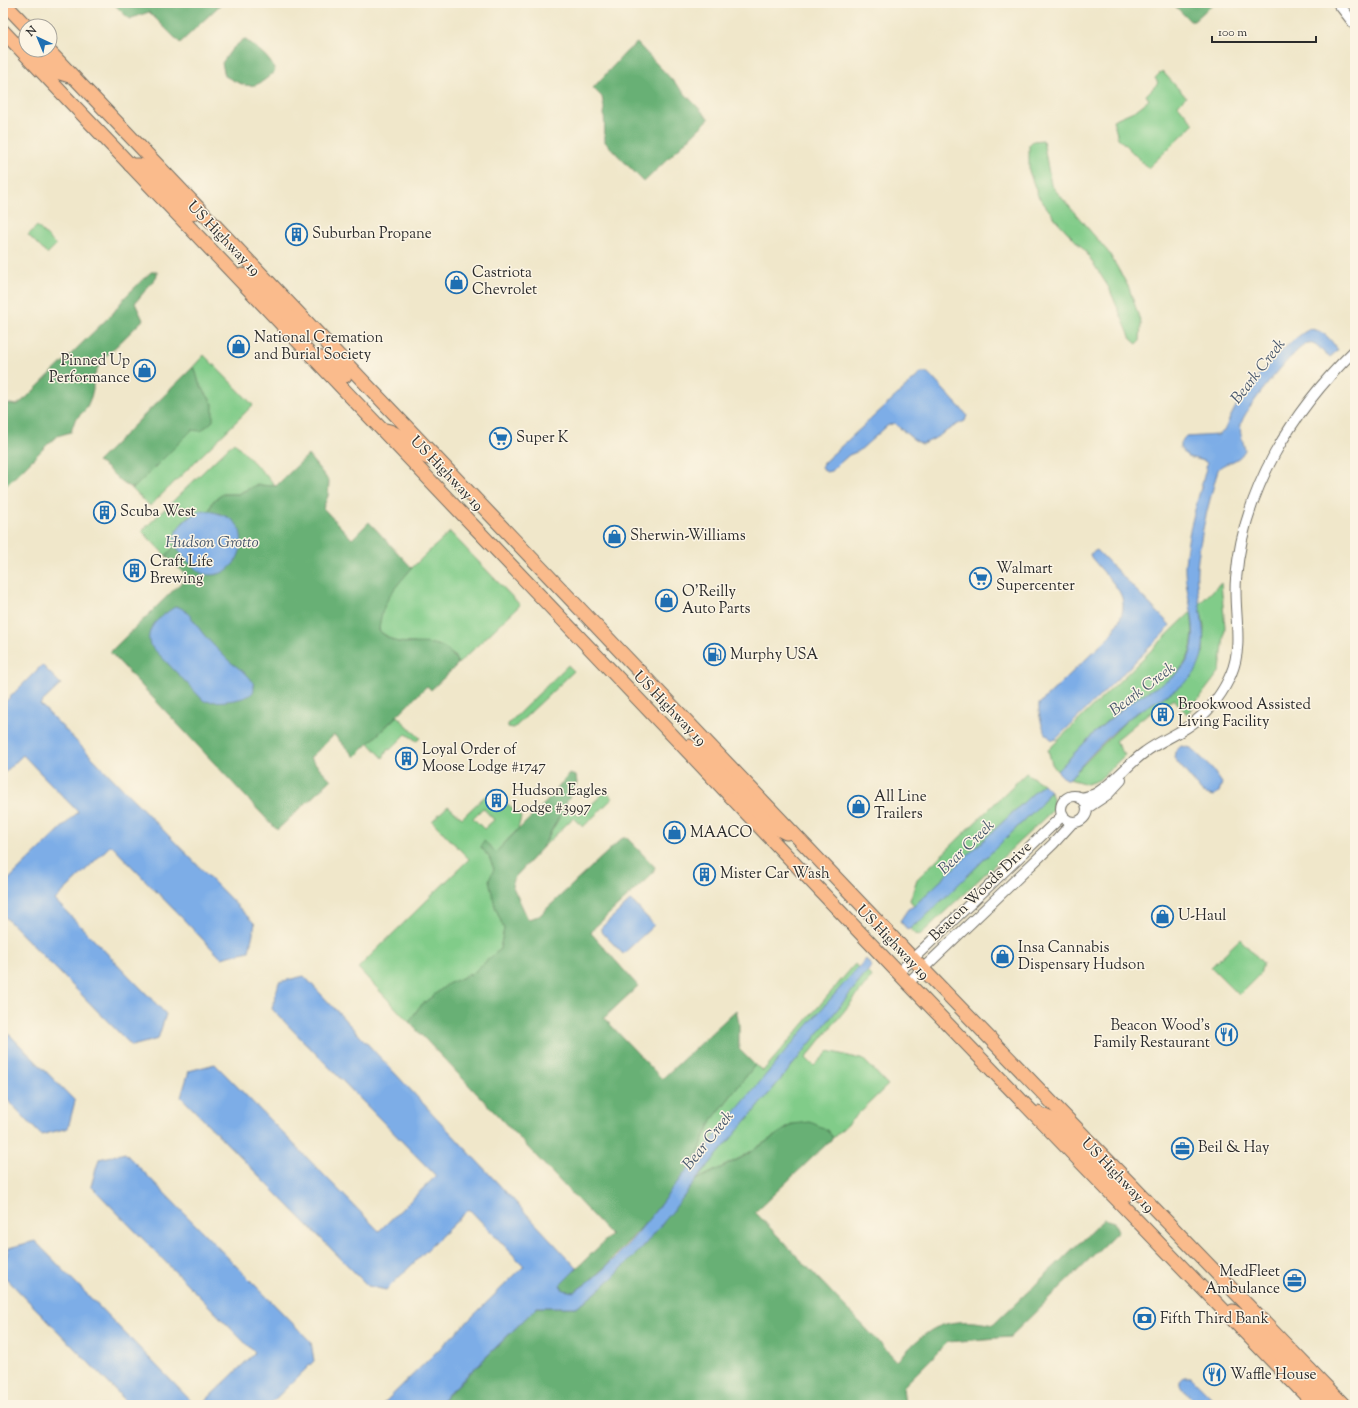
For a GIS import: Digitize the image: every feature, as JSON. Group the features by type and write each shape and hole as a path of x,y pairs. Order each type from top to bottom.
{"highway":[{"path":"4,3 18,18"},
{"name":"US Highway 19","path":"3,31 18,43"},
{"name":"US Highway 19","path":"34,58 130,165 311,356 898,973 1315,1405"},
{"path":"38,58 56,72 74,78"},
{"name":"US Highway 19","path":"55,58 913,959 1344,1405"},
{"path":"130,165 140,165 149,171 214,236 234,246"},
{"path":"224,263 261,287 307,335 319,335"},
{"path":"311,356 317,355 334,363 350,380 386,405"},
{"path":"380,428 396,432 414,450 423,456 428,458 434,456"},
{"path":"672,735 707,758 772,826 786,833 792,832"},
{"path":"1031,1110 1055,1121 1148,1215 1161,1217"},
{"path":"1210,1296 1248,1322 1292,1366 1310,1370"},
{"path":"1290,1379 1295,1378 1308,1383 1332,1405"}],"street":[{"path":"1338,3 1355,25"},
{"name":"Beacon Woods Drive","path":"898,973 1063,815 1062,807 1065,801 1073,797 1080,798 1098,792 1145,752 1197,720 1217,699 1231,674 1238,648 1235,587 1238,553 1246,521 1259,488 1278,447 1294,420 1336,369 1355,350"},
{"name":"Beacon Woods Drive","path":"908,983 1053,844 1073,822 1083,819 1087,808 1108,794 1145,752"},
{"path":"1080,798 1084,801 1087,808"},
{"path":"1063,815 1068,820 1073,822"}],"green space":[{"path":"113,3 222,3 180,43 149,12 129,19"},
{"path":"1172,3 1214,3 1194,21 1190,21"},
{"path":"244,39 267,57 275,71 262,82 252,86 240,83 225,76 222,63 232,49"},
{"path":"637,43 709,119 644,182 605,142 604,107 602,97 593,88 627,51"},
{"path":"1162,71 1186,97 1178,105 1194,124 1148,168 1118,138 1113,120 1136,110 1149,100 1146,95 1158,83 1155,78"},
{"path":"1043,140 1051,185 1109,253 1129,288 1141,323 1140,341 1137,344 1131,339 1109,288 1086,252 1058,222 1038,196 1029,171 1029,145 1033,141"},
{"path":"37,226 56,245 47,254 28,235"},
{"path":"151,272 157,272 157,276 135,303 143,320 101,361 93,378 93,389 86,409 75,420 71,432 57,436 3,489 3,403 17,405 26,398 114,312 125,297"},
{"path":"204,355 253,405 150,506 131,488 134,488 192,430 213,404 199,383 195,369 192,368"},
{"path":"192,368 195,369 199,383 213,404 213,421 201,431 192,430 134,488 129,487 102,464 97,462"},
{"path":"234,442 276,486 256,485 238,494 223,494 213,501 209,511 196,513 185,520 178,532 176,544 166,556 142,531"},
{"path":"308,455 329,481 328,496 323,508 352,539 369,522 412,568 394,590 385,604 379,631 398,642 425,643 440,646 447,649 453,655 458,664 431,690 427,686 355,757 334,735 310,758 331,780 277,830 110,652 187,577 166,556 176,544 188,561 216,513 209,511 213,501 223,494 238,494 256,485 276,486"},
{"path":"450,532 520,605 458,664 454,655 414,643 396,642 379,631 380,616 391,593 409,571"},
{"path":"1221,583 1225,627 1220,671 1187,714 1174,699 1146,715 1115,741 1125,755 1099,780 1087,784 1069,779 1129,718 1179,687 1200,660 1201,651 1203,653 1204,626 1199,604"},
{"path":"1191,612 1193,634 1190,651 1184,664 1164,683 1119,711 1095,732 1057,771 1052,764 1048,750"},
{"path":"568,665 574,671 514,728 508,727 508,724"},
{"path":"397,716 420,738 417,741 406,734 390,750 388,749 383,758 369,743"},
{"path":"1026,773 1043,784 914,906 910,900 917,879"},
{"path":"569,774 576,776 577,783 542,848 515,877 512,885 528,919 539,916 621,839 626,837 655,867 653,873 594,928 591,933 638,986 604,1018 662,1079 736,1010 739,1023 739,1049 755,1065 712,1120 695,1160 649,1219 605,1267 574,1292 563,1290 559,1285 611,1235 409,1022 420,1006 448,984 473,973 500,949 504,929 495,906 489,880 494,869 489,857 481,847 484,841 496,852 550,798"},
{"path":"606,791 613,798 583,827 573,818 542,848 567,804 579,816"},
{"path":"1050,791 1053,798 1053,810 920,935 915,934 910,928 925,917 1041,804"},
{"path":"485,796 501,811 508,804 521,817 518,829 496,852 481,847 489,857 494,869 495,906 504,929 500,949 473,973 448,984 420,1006 409,1022 358,968 469,859 432,821 448,806 462,818","holes":["483,808 494,820 484,829 473,818"]},
{"path":"1240,939 1263,963 1260,974 1239,995 1211,967"},
{"path":"855,964 859,968 695,1160 712,1120 755,1065 763,1071"},
{"path":"867,972 872,977 806,1058 814,1066 829,1051 864,1060 888,1085 833,1138 826,1129 793,1124 742,1157 696,1180 787,1072"},
{"path":"810,1122 826,1129 833,1138 755,1212 897,1361 923,1336 934,1328 942,1325 959,1322 976,1322 993,1325 1104,1219 1114,1222 1118,1231 1010,1337 948,1342 903,1387 905,1405 438,1405 537,1307 576,1307 592,1296 641,1249 696,1180 743,1157 793,1124"}],"water":[{"path":"1310,329 1323,333 1330,339 1338,350 1330,357 1327,356 1315,344 1308,343 1293,354 1262,391 1242,421 1241,432 1245,450 1242,455 1234,461 1223,465 1218,470 1208,506 1198,556 1197,581 1202,619 1203,644 1197,669 1192,676 1176,689 1129,718 1069,779 1065,779 1057,771 1095,733 1131,702 1169,680 1180,671 1188,659 1192,648 1193,624 1185,577 1186,552 1207,464 1205,461 1188,457 1180,448 1180,444 1185,437 1218,435 1224,431 1233,411 1250,385 1284,348"},
{"path":"921,373 928,373 967,415 965,421 922,444 913,439 894,423 887,426 859,451 849,455 831,471 826,472 822,468 823,463"},
{"name":"Hudson Grotto","path":"202,510 217,513 231,519 240,530 240,552 236,560 232,566 218,574 210,575 201,573 183,556 175,540 175,535 180,526 193,515"},
{"path":"1097,550 1170,625 1163,634 1056,739 1053,740 1046,734 1042,724 1039,713 1039,704 1107,639 1117,625 1122,613 1123,603 1121,595 1116,586 1091,557 1090,554"},
{"path":"176,606 185,611 216,647 230,661 248,675 253,684 254,689 252,693 241,699 216,702 204,701 150,645 149,638 152,627 160,618"},
{"path":"42,665 61,684 40,704 255,924 249,951 221,958 111,845 55,900 166,1014 158,1039 132,1046 3,915 3,885 78,812 23,755 3,774 3,704"},
{"path":"1181,746 1191,748 1209,765 1222,783 1219,792 1213,796 1203,793 1174,758 1175,752"},
{"path":"1043,784 1050,791 1041,804 925,917 908,930 900,921 908,909 914,906"},
{"path":"631,900 654,925 623,954 601,931 601,928"},
{"path":"866,959 872,966 641,1249 592,1296 576,1307 537,1307 437,1405 382,1405 524,1266 469,1209 386,1290 368,1286 181,1097 189,1071 215,1064 379,1231 436,1176 272,1009 279,982 304,976 577,1268 560,1285 563,1290 574,1292 592,1280 624,1249 758,1084 822,1008"},
{"path":"3,1028 75,1101 68,1128 41,1135 3,1095"},
{"path":"125,1153 311,1342 314,1361 269,1405 201,1405 255,1353 91,1186 99,1159"},
{"path":"35,1241 195,1405 130,1405 3,1275 3,1267 9,1248"},
{"path":"1184,1377 1191,1377 1212,1398 1213,1402 1211,1405 1197,1405 1180,1385 1180,1381"}],"place":[{"name":"Suburban Propane","path":"297,234"},
{"name":"Castriota Chevrolet","path":"457,282"},
{"name":"National Cremation and Burial Society","path":"239,347"},
{"name":"Pinned Up Performance","path":"145,370"},
{"name":"Super K","path":"500,438"},
{"name":"Scuba West","path":"105,512"},
{"name":"Sherwin-Williams","path":"614,536"},
{"name":"Craft Life Brewing","path":"135,571"},
{"name":"Walmart Supercenter","path":"981,578"},
{"name":"O'Reilly Auto Parts","path":"666,601"},
{"name":"Murphy USA","path":"715,655"},
{"name":"Brookwood Assisted Living Facility","path":"1162,714"},
{"name":"Loyal Order of Moose Lodge #1747","path":"407,759"},
{"name":"Hudson Eagles Lodge #3997","path":"497,800"},
{"name":"All Line Trailers","path":"859,806"},
{"name":"MAACO","path":"674,833"},
{"name":"Mister Car Wash","path":"704,874"},
{"name":"U-Haul","path":"1163,916"},
{"name":"Insa Cannabis Dispensary Hudson","path":"1002,957"},
{"name":"Beacon Wood's Family Restaurant","path":"1226,1035"},
{"name":"Beil & Hay","path":"1183,1148"},
{"name":"MedFleet Ambulance","path":"1295,1281"},
{"name":"Fifth Third Bank","path":"1145,1319"},
{"name":"Waffle House","path":"1214,1375"}],"water label":[{"name":"Beark Creek","path":"1259,372"},
{"name":"Beark Creek","path":"1143,690"},
{"name":"Bear Creek","path":"967,848"},
{"name":"Bear Creek","path":"709,1141"}]}
